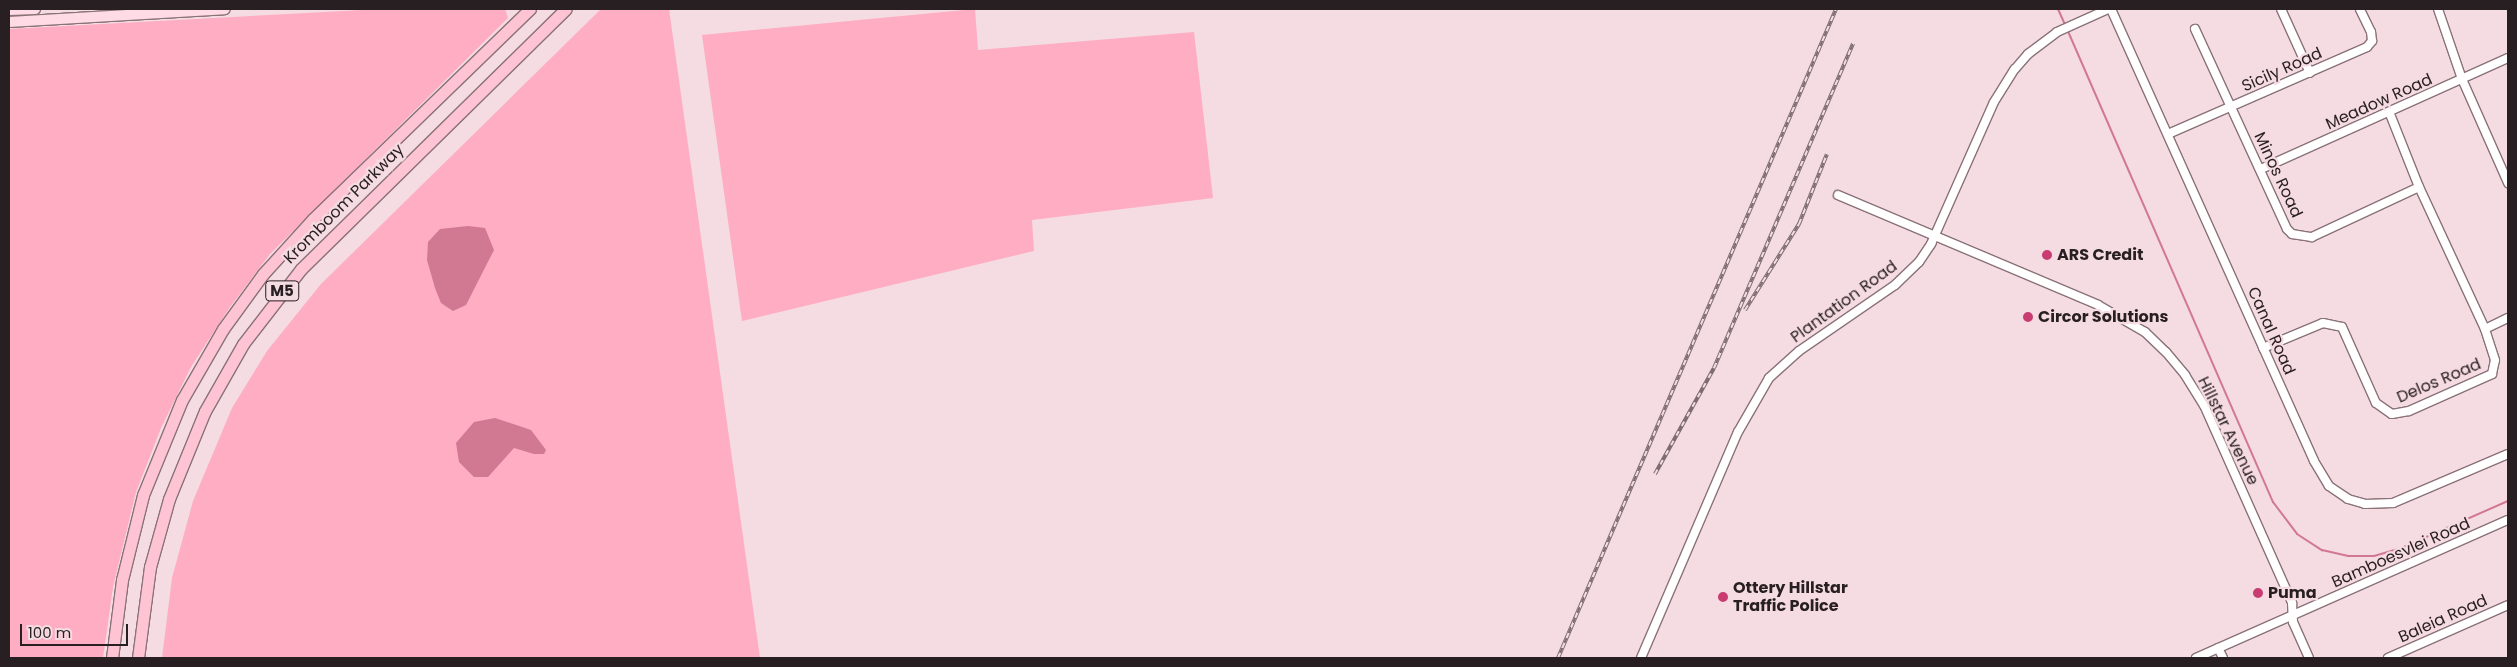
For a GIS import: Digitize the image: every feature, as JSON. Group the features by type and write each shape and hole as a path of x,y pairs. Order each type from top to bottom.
{"highway":[{"name":"Kromboom Parkway","path":"112,658 122,580 143,495 182,400 223,329 263,274 313,219 530,9"},
{"name":"Kromboom Parkway","path":"138,658 147,584 169,499 205,411 243,344 300,269 566,9"}],"main road":[{"path":"9,10 35,9"},
{"path":"9,22 225,9"}],"street":[{"name":"Canal Road","path":"2110,9 2317,468 2329,486 2348,499 2365,504 2392,503 2508,454"},
{"name":"Plantation Road","path":"1641,658 1734,440 1769,378 1799,351 1895,285 1919,262 1935,235 1994,102 2015,69 2028,54 2057,32 2110,9"},
{"path":"2281,9 2310,73"},
{"name":"Sicily Road","path":"2168,134 2310,73 2370,44 2371,32 2360,9"},
{"path":"2438,9 2462,79 2508,183"},
{"name":"Minos Road","path":"2195,29 2287,229 2305,238 2419,187"},
{"name":"Meadow Road","path":"2261,169 2390,114 2508,58"},
{"name":"Delos Road","path":"2263,348 2316,325 2337,324 2348,337 2376,403 2382,411 2400,414 2492,374 2495,360 2485,328 2419,187 2390,114"},
{"name":"Hillstar Avenue","path":"1838,194 2117,314 2145,332 2176,363 2204,405 2292,603 2293,622 2309,658"},
{"path":"2485,328 2508,318"},
{"name":"Bamboesvlei Road","path":"2196,658 2508,520"},
{"name":"Baleia Road","path":"2388,658 2508,605"},
{"path":"2218,648 2223,658"}],"shaded area":[{"path":"381,9 505,9 508,18 270,254 230,307 191,367 161,428 136,492 113,587 103,658 9,658 9,29"},
{"path":"601,9 669,9 760,658 162,658 172,578 193,501 232,408 267,351 321,284"},
{"path":"975,9 978,50 1194,32 1213,198 1032,220 1034,251 742,321 702,35"},
{"path":"468,226 485,228 494,250 466,305 453,311 441,303 435,288 427,260 428,242 440,229"},
{"path":"495,418 531,430 546,450 544,454 534,454 514,448 488,477 474,477 459,462 456,443 474,422"}],"waterway":[{"path":"2058,9 2065,25"},
{"path":"2067,29 2273,502 2297,534 2322,550 2348,556 2374,556 2399,549 2508,501"}],"railway":[{"path":"1558,658 1836,9"},
{"path":"1655,474 1714,368 1853,44"},
{"path":"1745,310 1799,224 1827,154"}],"place":[{"name":"ARS Credit","path":"2047,255"},
{"name":"Circor Solutions","path":"2028,317"},
{"name":"Puma","path":"2258,593"},
{"name":"Ottery Hillstar Traffic Police","path":"1723,597"}]}
